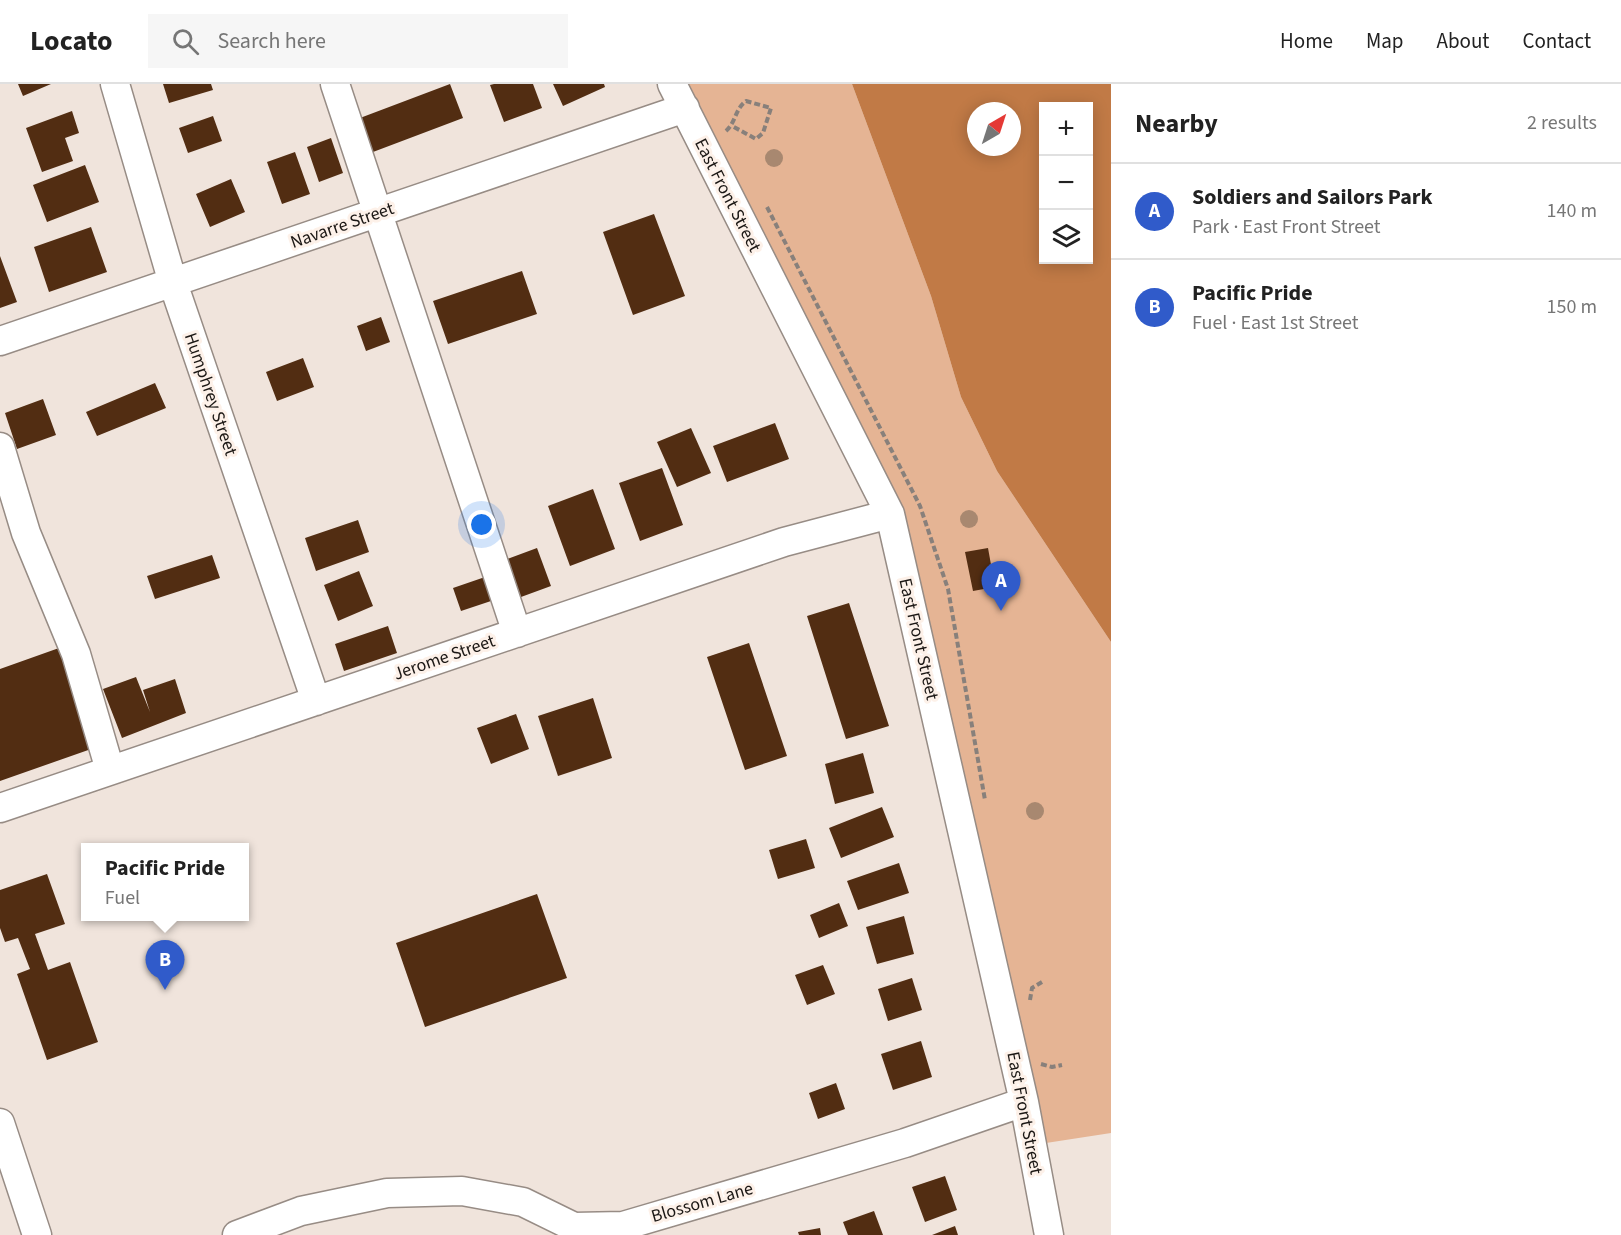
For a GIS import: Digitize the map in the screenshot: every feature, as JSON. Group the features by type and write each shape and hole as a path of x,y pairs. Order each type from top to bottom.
{"street":[{"name":"Humphrey Street","path":"115,84 173,283 316,701"},
{"path":"335,84 517,633"},
{"name":"Navarre Street","path":"0,341 378,213 678,96"},
{"name":"East Front Street","path":"678,96 890,514 1024,1102 1049,1235"},
{"path":"0,447 26,533 76,654 110,770"},
{"name":"Jerome Street","path":"0,808 784,542 890,514"},
{"name":"Blossom Lane","path":"237,1235 301,1211 387,1193 462,1191 523,1202 574,1227 623,1226 904,1143 1024,1102"},
{"path":"0,1123 37,1235"}],"path":[{"path":"726,131 732,126 739,106 746,101 771,108 763,133 756,139 732,126"}],"shaded area":[{"path":"673,84 852,84 931,296 961,397 997,471 1111,642 1111,1133 1033,1145 890,514"},
{"path":"852,84 1111,84 1111,642 997,471 961,397 931,296"}],"building":[{"path":"18,84 51,84 23,96"},
{"path":"163,84 211,84 213,90 169,103"},
{"path":"450,84 463,118 373,152 360,118"},
{"path":"533,84 542,108 504,122 490,85"},
{"path":"553,84 604,84 605,87 563,106"},
{"path":"72,111 79,133 65,138 73,161 42,172 26,128"},
{"path":"213,116 222,141 188,153 179,128"},
{"path":"331,138 343,173 319,182 307,147"},
{"path":"295,152 310,194 282,204 267,162"},
{"path":"85,165 99,202 47,222 33,185"},
{"path":"231,179 245,212 210,227 196,194"},
{"path":"654,214 685,296 633,315 603,232"},
{"path":"91,227 107,272 49,292 34,247"},
{"path":"0,256 17,302 0,308"},
{"path":"522,271 537,314 448,344 433,301"},
{"path":"381,317 390,342 366,351 357,326"},
{"path":"303,358 314,387 277,401 266,372"},
{"path":"155,383 166,408 97,436 86,412"},
{"path":"43,399 56,435 17,449 5,413"},
{"path":"775,423 789,459 727,482 713,446"},
{"path":"691,428 711,473 677,487 657,442"},
{"path":"662,468 683,525 640,541 619,483"},
{"path":"593,489 615,549 570,566 548,506"},
{"path":"358,520 369,552 316,571 305,538"},
{"path":"537,548 551,586 521,597 507,559"},
{"path":"988,548 995,587 973,591 965,552"},
{"path":"212,555 220,578 155,599 147,576"},
{"path":"359,571 373,606 338,621 324,585"},
{"path":"485,577 494,600 461,611 453,588"},
{"path":"849,603 889,726 846,739 807,616"},
{"path":"388,626 397,653 344,671 335,644"},
{"path":"749,643 787,756 745,770 707,657"},
{"path":"59,648 94,748 0,781 0,669"},
{"path":"136,677 150,712 143,690 175,679 186,713 122,738 103,689"},
{"path":"593,698 612,758 558,776 538,716"},
{"path":"516,714 529,749 491,764 477,728"},
{"path":"863,753 874,793 835,804 825,764"},
{"path":"882,807 894,837 841,858 829,828"},
{"path":"806,839 815,868 778,879 769,850"},
{"path":"899,863 909,893 858,910 847,881"},
{"path":"47,874 65,924 35,934 48,970 70,962 98,1042 47,1060 17,974 30,969 18,938 5,942 0,928 0,890"},
{"path":"537,894 567,978 425,1027 396,943"},
{"path":"839,903 848,926 819,938 810,915"},
{"path":"904,916 914,954 877,964 866,927"},
{"path":"823,965 835,994 807,1005 795,975"},
{"path":"912,978 922,1010 888,1021 878,989"},
{"path":"921,1041 932,1077 893,1090 881,1054"},
{"path":"836,1083 845,1109 818,1119 809,1093"},
{"path":"945,1176 957,1210 925,1222 912,1187"},
{"path":"874,1211 883,1235 848,1235 843,1222"},
{"path":"955,1226 958,1235 932,1235"},
{"path":"820,1228 821,1235 799,1235 798,1232"}],"place":[{"name":"Soldiers and Sailors Park","path":"1001,611"},
{"name":"Pacific Pride","path":"165,990"}]}
